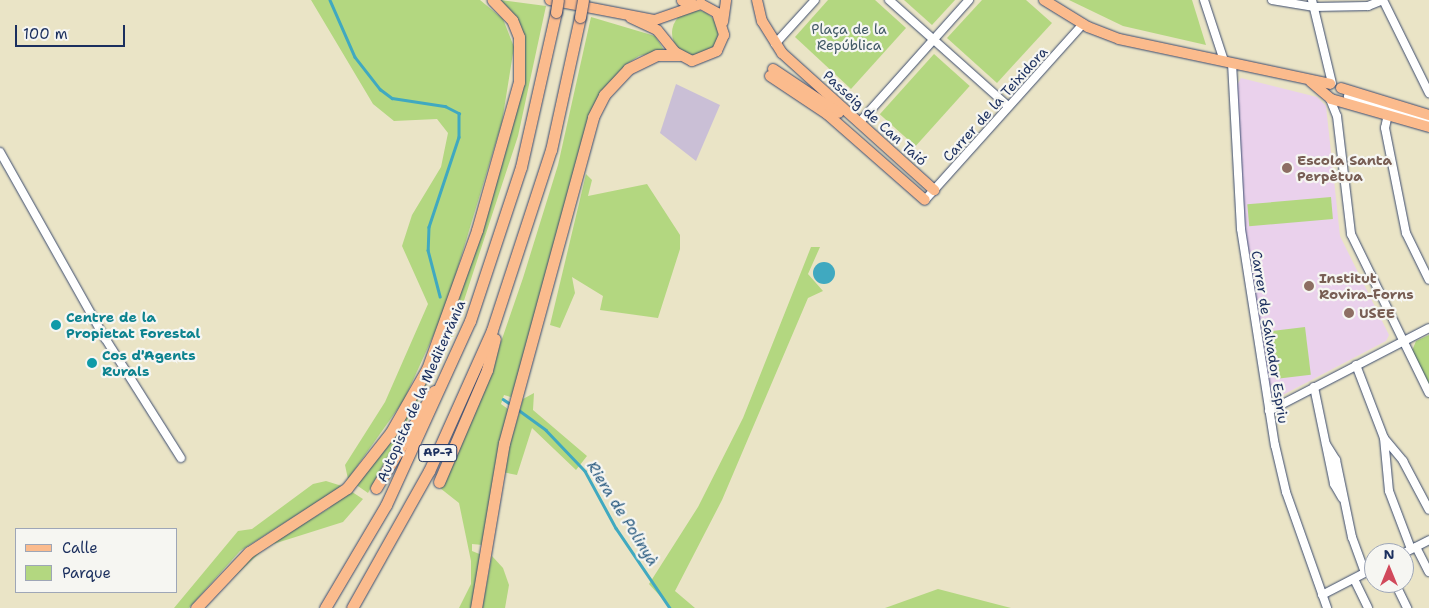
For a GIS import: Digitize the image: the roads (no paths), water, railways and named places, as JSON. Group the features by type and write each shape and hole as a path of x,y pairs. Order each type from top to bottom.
{"highway":[{"path":"196,608 250,552 350,485 392,432 433,356 495,170 520,59 516,29 493,0"},
{"name":"AP-7","path":"352,608 442,446 507,289 551,150 582,0"},
{"name":"Autopista de la Mediterrània","path":"325,608 386,505 456,356 521,167 557,6"},
{"path":"476,608 510,420 598,106 611,86 636,63 661,54 678,55"},
{"path":"439,482 487,370 507,289"},
{"path":"376,488 456,356"}],"main road":[{"path":"550,0 631,18 655,20 675,13 687,2 706,5 718,0"},
{"path":"631,18 667,40 678,55 692,61 710,57 722,44 726,0"},
{"name":"Passeig de Can Taió","path":"757,0 775,44 930,187"},
{"path":"1044,0 1083,24 1119,39 1311,82 1388,114 1429,127"},
{"path":"706,5 723,22"},
{"path":"667,40 675,13"},
{"name":"Passeig de Can Taió","path":"925,200 827,114 772,72 844,116 930,187"},
{"path":"1337,93 1429,115"}],"street":[{"path":"775,44 815,0"},
{"path":"889,0 1008,106"},
{"path":"859,123 969,0"},
{"name":"Carrer de Salvador Espriu","path":"1204,0 1228,62 1241,229 1269,411 1286,492 1327,608"},
{"path":"1272,0 1368,6 1383,0 1428,88"},
{"path":"1313,4 1337,93 1351,234 1429,393"},
{"name":"Carrer de la Teixidora","path":"925,200 930,187 1083,24"},
{"path":"1337,93 1338,114"},
{"path":"1337,93 1429,122"},
{"path":"1388,114 1385,128 1406,233 1429,280"},
{"path":"0,152 105,338 182,458"},
{"path":"1269,411 1429,328"},
{"path":"1356,365 1384,438 1389,492 1407,543"},
{"path":"1314,387 1334,484 1345,502 1364,569"},
{"path":"1384,438 1403,461 1429,510"},
{"path":"1414,548 1429,540"},
{"path":"1414,555 1429,572"},
{"path":"1322,595 1364,574"},
{"path":"1354,579 1368,608"},
{"path":"1400,593 1407,608"}],"water":[{"path":"824,262 832,265 835,273 832,281 824,284 816,281 813,273 816,265"}],"waterway":[{"name":"Riera de Polinyà","path":"330,0 355,57 380,89 392,98 445,106 459,113 459,137 429,227 428,250 440,296"},
{"name":"Riera de Polinyà","path":"503,399 512,405"},
{"name":"Riera de Polinyà","path":"516,408 546,430 585,471 616,528 670,608"}],"place":[{"name":"Escola Santa Perpètua","path":"1287,168"},
{"name":"Institut Rovira-Forns","path":"1309,286"},
{"name":"USEE","path":"1349,313"},
{"name":"Centre de la Propietat Forestal","path":"56,325"},
{"name":"Cos d'Agents Rurals","path":"92,363"}],"park label":[{"name":"Plaça de la República","path":"849,38"}]}
